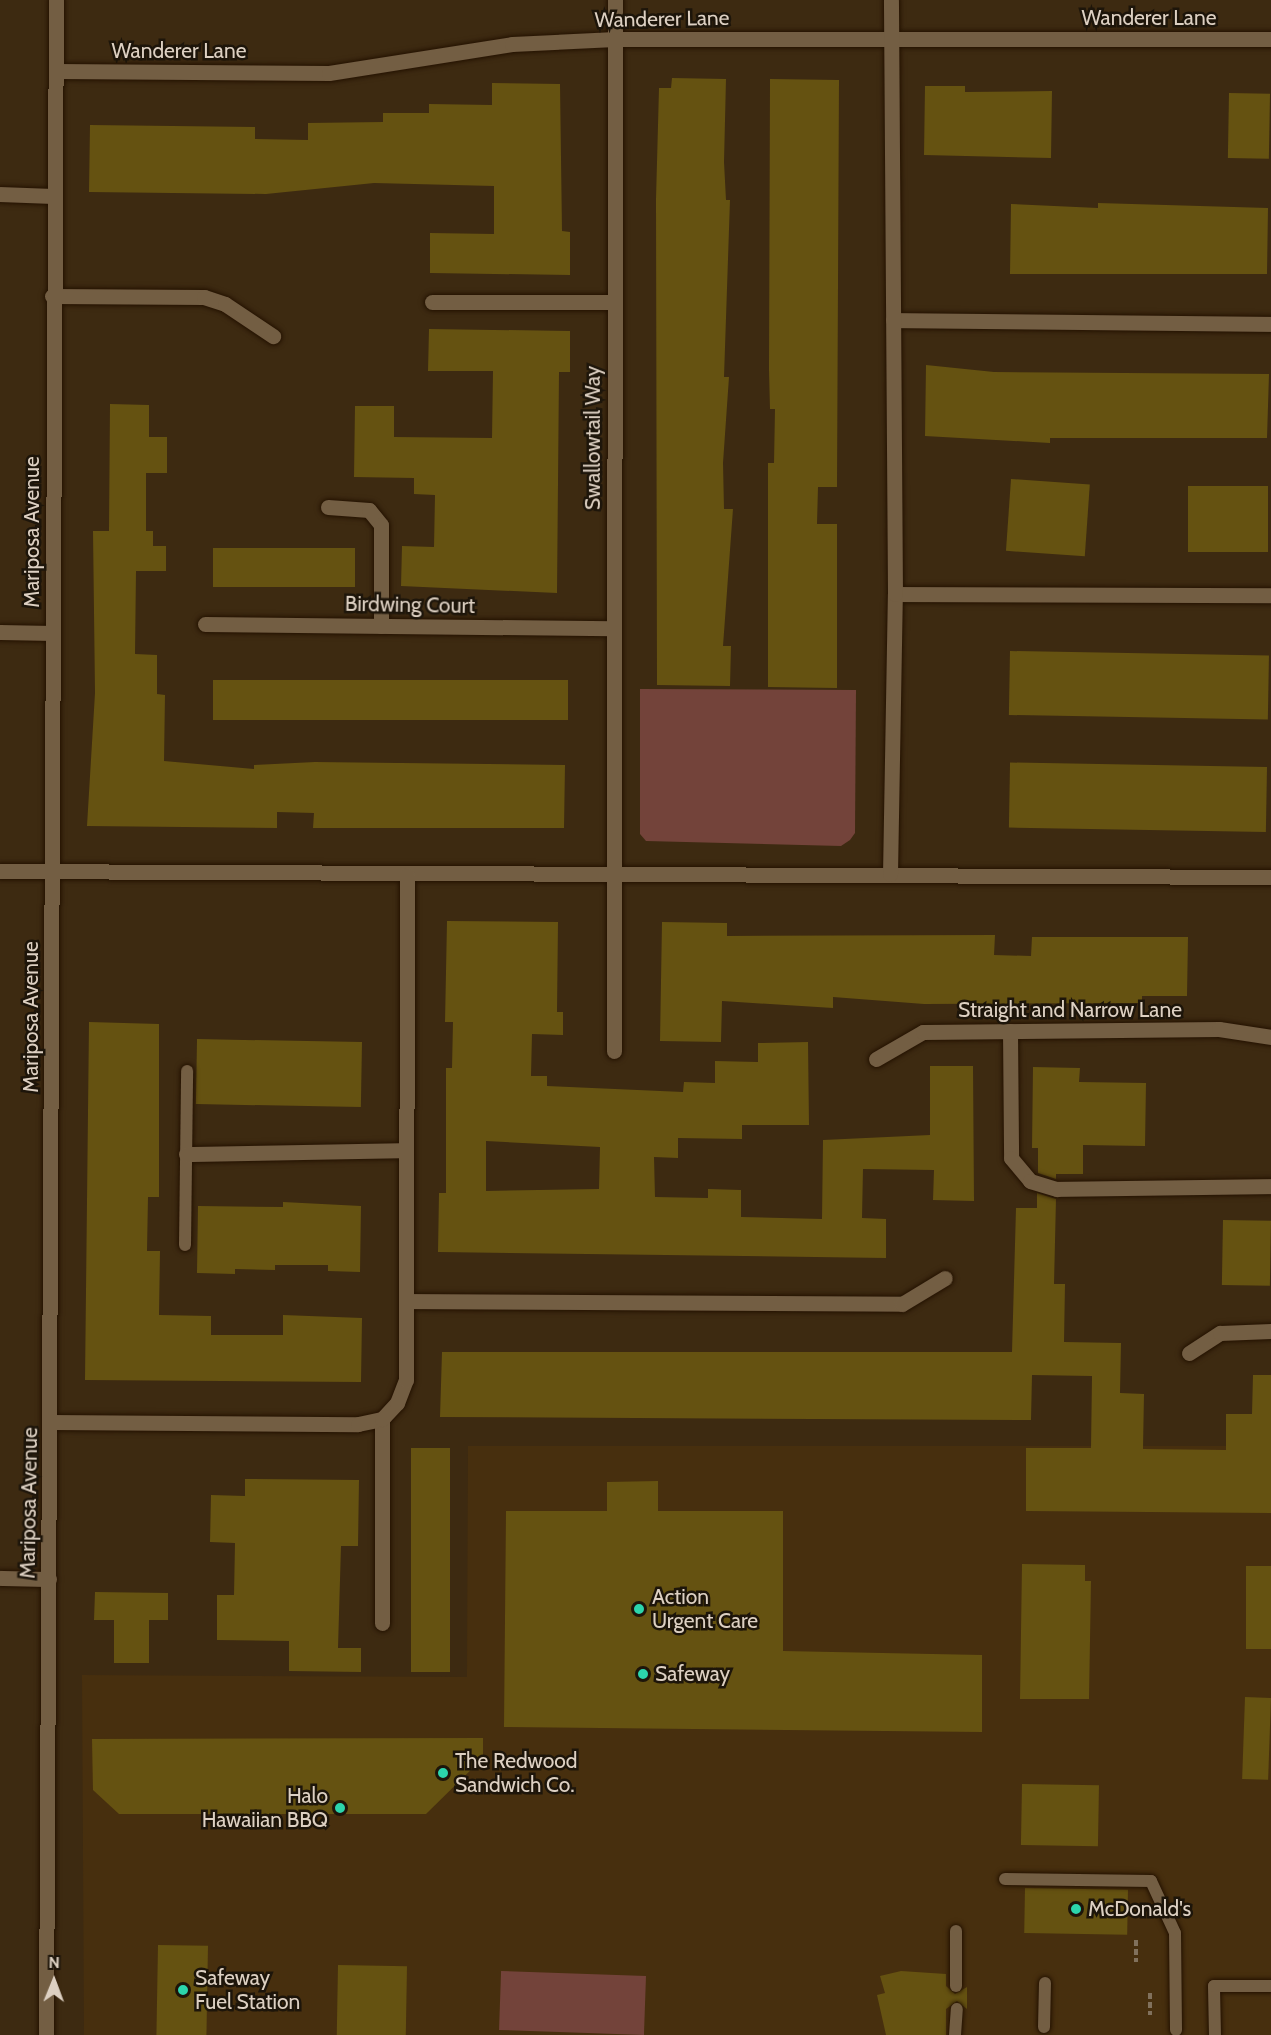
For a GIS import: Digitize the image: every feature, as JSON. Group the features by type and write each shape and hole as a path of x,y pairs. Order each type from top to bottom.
{"street":[{"name":"Mariposa Avenue","path":"46,2035 51,1422 52,196 56,0"},
{"name":"Swallowtail Way","path":"614,1051 615,0"},
{"path":"890,874 895,594 891,0"},
{"name":"Wanderer Lane","path":"56,71 329,73 512,44 615,39 1271,39"},
{"path":"0,194 52,196"},
{"path":"52,296 204,297 225,304 273,336"},
{"path":"432,302 614,302"},
{"path":"893,320 1271,324"},
{"path":"328,507 369,510 381,525 381,626"},
{"path":"895,594 1271,595"},
{"name":"Birdwing Court","path":"205,624 613,628"},
{"path":"0,632 53,633"},
{"path":"0,871 614,876 890,874 1271,877"},
{"path":"382,1623 382,1419 405,1380 407,875"},
{"name":"Straight and Narrow Lane","path":"876,1059 923,1032 1220,1029 1271,1037"},
{"path":"1010,1031 1011,1158 1030,1181 1057,1189 1271,1186"},
{"path":"186,1154 406,1150"},
{"path":"406,1301 902,1304 945,1278"},
{"path":"1189,1353 1220,1333 1271,1331"},
{"path":"51,1422 358,1424 382,1419"},
{"path":"0,1578 50,1579"}],"lane":[{"path":"184,1245 187,1071"},
{"path":"1005,1879 1151,1881 1175,1933 1176,2030"},
{"path":"956,1932 956,1986"},
{"path":"1044,2027 1045,1983"},
{"path":"1215,2035 1214,1986 1271,1986"},
{"path":"955,2035 957,2009"}],"path":[{"path":"1136,1940 1136,1962"},
{"path":"1150,1992 1150,2015"}],"shaded area":[{"path":"640,689 856,690 855,833 841,846 646,841 640,834"},
{"path":"468,1446 1271,1446 1271,2035 84,2035 82,1675 467,1677"},
{"path":"501,1971 646,1976 644,2035 499,2030"}],"building":[{"path":"672,78 726,79 724,162 726,200 730,200 724,377 729,377 723,463 724,509 733,509 723,646 731,646 730,686 657,685 656,199 659,88 671,88"},
{"path":"770,79 839,80 837,487 818,487 817,524 837,524 837,688 768,687 768,463 774,463 775,409 770,409 769,370"},
{"path":"492,83 560,84 562,231 570,232 570,275 430,273 430,233 494,234 494,186 374,183 266,194 89,192 90,125 255,127 255,139 308,140 308,123 383,122 383,113 429,113 429,104 492,105"},
{"path":"925,86 965,86 965,92 1052,91 1051,158 924,155"},
{"path":"1229,93 1270,94 1269,159 1228,158"},
{"path":"1098,203 1268,208 1267,274 1010,274 1011,204 1098,208"},
{"path":"429,329 570,331 570,372 559,372 557,593 401,586 402,546 434,547 435,495 414,494 414,478 354,477 355,406 394,406 394,437 492,438 493,371 428,371"},
{"path":"926,365 994,372 1269,374 1267,438 1050,438 1050,443 925,436"},
{"path":"110,404 149,405 149,437 167,437 167,473 146,473 146,531 153,531 153,546 166,546 166,571 136,571 135,654 157,655 157,694 165,695 164,761 254,769 254,765 315,762 565,765 564,828 313,828 314,813 277,812 277,828 87,826 95,693 93,531 109,531"},
{"path":"1011,479 1090,485 1085,556 1006,551"},
{"path":"1188,486 1268,486 1268,552 1188,552"},
{"path":"213,548 355,548 355,587 213,587"},
{"path":"1010,651 1269,656 1268,720 1009,715"},
{"path":"213,680 568,680 568,720 213,720"},
{"path":"1010,763 1267,767 1266,832 1009,828"},
{"path":"447,921 558,922 557,1012 563,1012 563,1035 532,1034 531,1076 547,1076 547,1086 683,1092 684,1082 715,1083 715,1061 758,1062 758,1043 808,1042 809,1125 742,1125 742,1139 678,1138 678,1158 654,1157 655,1197 708,1198 708,1189 741,1190 741,1217 822,1219 823,1140 930,1135 930,1066 973,1066 974,1201 933,1200 934,1170 863,1169 862,1218 886,1219 886,1258 438,1252 439,1193 446,1193 446,1068 452,1068 453,1022 445,1022","holes":["486,1141 600,1147 599,1189 486,1191"]},
{"path":"662,922 727,923 727,936 995,935 994,955 1031,956 1032,937 1188,937 1187,996 1142,996 1142,1003 924,1004 833,997 833,1008 722,1001 721,1042 660,1041"},
{"path":"89,1022 159,1024 159,1197 148,1197 147,1251 160,1251 159,1315 211,1316 211,1335 283,1335 283,1315 362,1318 361,1382 85,1380"},
{"path":"197,1039 362,1042 361,1107 196,1104"},
{"path":"1033,1067 1080,1068 1079,1082 1146,1083 1145,1146 1083,1145 1083,1174 1056,1174 1056,1179 1038,1173 1038,1148 1032,1148"},
{"path":"1037,1193 1056,1199 1054,1284 1065,1284 1064,1342 1121,1343 1120,1393 1144,1394 1143,1449 1226,1450 1226,1414 1252,1414 1253,1375 1271,1375 1271,1513 1026,1511 1026,1448 1091,1448 1092,1376 1032,1375 1031,1420 440,1417 442,1352 1012,1352 1016,1208 1037,1208"},
{"path":"283,1202 361,1206 360,1272 328,1271 328,1265 275,1265 275,1270 235,1269 235,1274 197,1273 198,1206 283,1207"},
{"path":"1223,1220 1271,1221 1270,1286 1222,1285"},
{"path":"411,1448 450,1448 450,1672 411,1672"},
{"path":"245,1479 359,1480 358,1546 341,1546 338,1648 361,1648 361,1672 289,1671 289,1641 217,1640 217,1595 234,1595 235,1543 210,1542 211,1495 245,1496"},
{"path":"658,1481 658,1511 783,1511 783,1651 982,1655 982,1732 504,1727 506,1511 607,1511 607,1482"},
{"path":"1022,1564 1085,1565 1085,1581 1091,1581 1089,1699 1020,1699"},
{"path":"1246,1566 1271,1566 1271,1649 1246,1649"},
{"path":"95,1592 168,1593 168,1620 149,1620 149,1663 114,1663 114,1620 94,1620"},
{"path":"1245,1697 1271,1698 1268,1780 1242,1779"},
{"path":"483,1738 483,1758 426,1814 119,1814 93,1790 92,1739"},
{"path":"1022,1784 1099,1785 1098,1846 1021,1845"},
{"name":"McDonald's","path":"1025,1888 1128,1890 1127,1935 1024,1933"},
{"name":"Safeway Fuel Station","path":"158,1945 208,1946 206,2035 156,2035"},
{"path":"338,1965 407,1966 406,2035 337,2035"},
{"path":"901,1971 946,1974 946,1986 955,1994 967,1987 967,2009 957,2001 946,2009 946,2035 886,2035 877,1995 885,1993 880,1976"}],"place":[{"name":"Action Urgent Care","path":"639,1609"},
{"name":"Safeway","path":"643,1674"},
{"name":"The Redwood Sandwich Co.","path":"443,1773"},
{"name":"Halo Hawaiian BBQ","path":"340,1808"},
{"name":"McDonald's","path":"1076,1909"},
{"name":"Safeway Fuel Station","path":"183,1990"}]}
